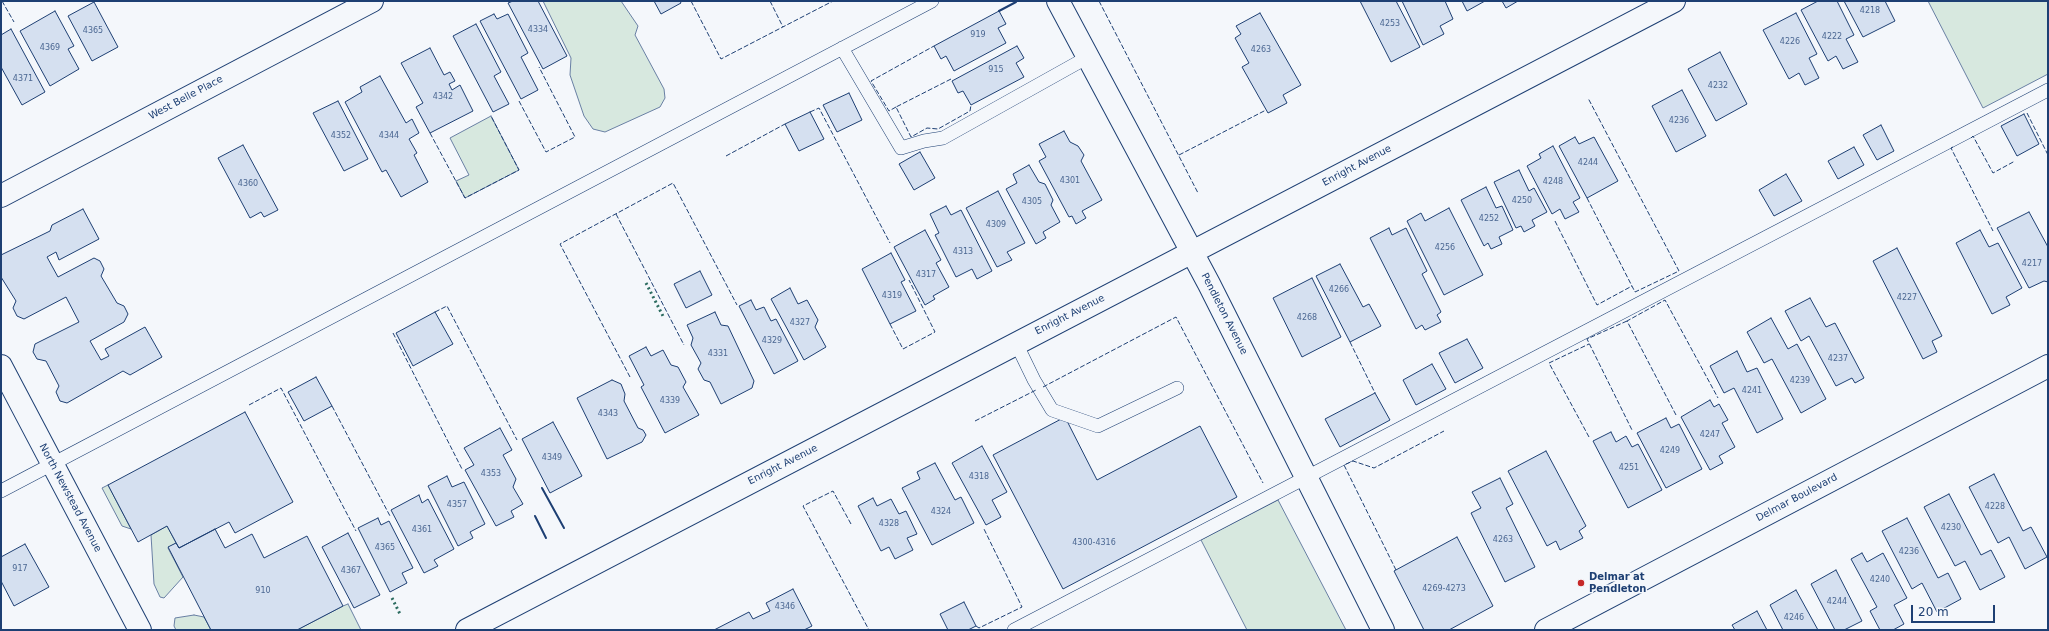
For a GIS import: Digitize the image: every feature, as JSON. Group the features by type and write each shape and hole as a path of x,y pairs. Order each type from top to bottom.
{"street":[{"name":"West Belle Place","path":"1,196 372,1"},
{"name":"Pendleton Avenue","path":"1058,1 1192,252 1383,630"},
{"name":"Enright Avenue","path":"466,630 1674,1"},
{"name":"North Newstead Avenue","path":"1,366 140,630"},
{"name":"Delmar Boulevard","path":"1546,630 2048,366"}],"lane":[{"path":"1,491 932,1"},
{"path":"842,48 901,148 924,140 943,138 1088,57"},
{"path":"1014,630 2048,90"},
{"path":"1016,344 1034,380 1052,410 1098,426 1176,388"}],"shaded area":[{"path":"543,1 621,1 638,26 635,35 664,89 665,98 660,107 605,132 593,129 584,116 570,75 571,58"},
{"path":"1928,1 2048,1 2048,74 1983,108"},
{"path":"491,116 519,170 465,198 456,181 469,175 450,138"},
{"path":"108,485 131,529 122,526 102,488"},
{"path":"1278,500 1346,630 1247,630 1201,540"},
{"path":"167,526 176,543 168,548 183,577 164,598 160,597 154,584 151,535"},
{"path":"348,604 361,630 297,630 343,606"},
{"path":"194,615 204,617 211,630 176,630 174,626 175,618"}],"building":[{"path":"513,1 538,1 567,56 543,69 508,3"},
{"path":"654,1 680,1 681,3 661,14"},
{"path":"1360,1 1396,1 1420,47 1391,62"},
{"path":"1402,1 1445,1 1453,19 1440,26 1444,34 1423,45"},
{"path":"1462,1 1485,1 1467,11"},
{"path":"1502,1 1518,1 1506,8"},
{"path":"1818,1 1837,1 1854,35 1846,39 1858,62 1843,69 1836,56 1828,61 1801,10"},
{"path":"1844,1 1885,1 1895,21 1863,37"},
{"path":"94,2 118,47 92,61 68,16"},
{"path":"55,11 74,46 68,49 79,69 50,86 20,31"},
{"path":"999,11 1006,24 998,28 1006,43 954,71 946,56 941,59 934,46"},
{"path":"1260,13 1301,85 1283,95 1287,103 1268,113 1242,67 1249,63 1235,38 1241,34 1236,26"},
{"path":"1796,13 1817,54 1809,58 1819,78 1805,85 1799,73 1789,79 1763,30"},
{"path":"494,14 497,19 508,14 528,53 521,57 538,90 521,99 480,21"},
{"path":"476,24 501,72 494,76 509,104 493,112 453,36"},
{"path":"11,29 45,92 22,105 1,67 1,35"},
{"path":"1017,46 1024,58 1016,63 1024,77 971,105 963,91 958,93 952,81"},
{"path":"430,48 444,75 450,72 455,81 449,84 452,90 460,85 473,111 430,133 416,107 423,103 401,63"},
{"path":"1720,52 1747,104 1716,121 1688,69"},
{"path":"380,76 406,123 412,119 419,133 409,139 417,153 414,155 428,182 401,197 386,170 382,172 345,102 362,92 360,87"},
{"path":"1682,90 1706,136 1676,152 1652,106"},
{"path":"849,93 862,120 837,132 823,105"},
{"path":"338,101 368,159 344,171 313,113"},
{"path":"810,112 824,139 799,151 785,124"},
{"path":"2024,114 2039,144 2017,156 2001,126"},
{"path":"1881,125 1894,151 1877,160 1863,135"},
{"path":"1064,131 1070,142 1078,146 1084,155 1081,161 1102,200 1082,211 1086,218 1076,224 1072,216 1069,217 1039,161 1046,157 1039,144"},
{"path":"1575,137 1579,144 1594,137 1618,181 1587,198 1559,146"},
{"path":"243,145 278,210 264,217 261,212 250,218 218,158"},
{"path":"1553,146 1580,198 1573,202 1579,212 1565,219 1560,209 1552,214 1527,166 1541,158 1539,154"},
{"path":"1854,147 1864,165 1838,179 1828,161"},
{"path":"920,152 935,178 914,190 899,164"},
{"path":"1029,165 1039,182 1045,184 1053,200 1051,205 1060,222 1043,232 1046,238 1036,244 1006,189 1017,183 1013,174"},
{"path":"1519,170 1529,191 1534,188 1547,212 1532,220 1535,226 1524,232 1521,226 1516,228 1494,182"},
{"path":"1786,174 1802,201 1774,216 1759,190"},
{"path":"1486,187 1496,208 1502,206 1513,230 1499,237 1502,244 1491,249 1488,243 1484,246 1461,200"},
{"path":"998,191 1025,243 1007,252 1012,260 997,267 966,208"},
{"path":"946,206 951,215 961,210 992,271 977,279 972,269 956,277 935,235 939,233 930,214"},
{"path":"1449,208 1483,275 1444,295 1407,221 1421,213 1425,221"},
{"path":"83,209 99,239 59,260 56,252 47,257 58,277 94,258 100,261 104,269 101,276 117,303 124,306 128,314 124,322 90,341 101,360 109,356 105,349 145,327 162,357 130,375 123,371 67,403 60,401 56,392 59,386 46,361 37,359 33,352 35,344 79,322 66,297 24,319 17,316 13,308 16,301 1,277 1,255 50,231 52,225"},
{"path":"2029,212 2048,247 2048,282 2044,281 2029,288 1997,228"},
{"path":"1389,228 1392,235 1406,228 1427,271 1422,274 1441,312 1437,315 1441,322 1425,330 1422,325 1416,329 1370,238"},
{"path":"925,230 941,260 936,263 949,287 933,296 935,299 925,305 894,247"},
{"path":"1980,230 1989,247 1998,243 2022,288 2006,297 2010,305 1992,314 1956,243"},
{"path":"1897,248 1942,336 1932,341 1937,352 1923,359 1873,261"},
{"path":"891,253 905,280 901,282 916,311 890,324 862,269"},
{"path":"1340,264 1363,307 1369,304 1381,326 1350,342 1316,276"},
{"path":"700,271 712,295 686,308 674,284"},
{"path":"1312,278 1341,337 1302,357 1273,298"},
{"path":"790,288 798,304 807,300 818,320 815,327 826,347 804,360 771,299"},
{"path":"1810,298 1826,327 1835,323 1864,378 1855,383 1852,378 1836,386 1809,336 1801,341 1785,311"},
{"path":"751,300 756,310 764,307 771,321 776,319 798,361 774,374 739,306"},
{"path":"435,312 453,344 413,366 396,333"},
{"path":"715,312 721,325 728,326 754,381 752,388 721,404 710,382 704,380 698,369 701,363 691,345 693,338 687,325"},
{"path":"1771,318 1788,349 1797,344 1826,399 1801,413 1772,359 1764,363 1747,332"},
{"path":"1467,339 1483,368 1455,383 1439,353"},
{"path":"646,347 651,356 663,350 671,365 678,367 686,382 683,387 699,415 665,433 641,387 644,385 629,356"},
{"path":"1737,351 1747,372 1757,368 1783,419 1757,433 1734,388 1724,393 1710,366"},
{"path":"1432,364 1446,389 1416,405 1403,380"},
{"path":"316,377 332,406 304,421 288,392"},
{"path":"612,380 621,384 625,394 624,401 638,428 643,430 646,435 642,442 607,459 577,398"},
{"path":"1375,393 1390,420 1340,447 1325,419"},
{"path":"1710,400 1714,407 1719,404 1728,420 1722,423 1735,447 1719,456 1723,463 1710,470 1681,417"},
{"path":"245,412 293,502 235,533 229,522 179,548 167,526 138,542 108,485"},
{"path":"1065,417 1097,480 1200,426 1237,497 1063,589 993,455"},
{"path":"1666,418 1671,428 1679,424 1702,469 1666,488 1637,433"},
{"path":"553,422 582,476 550,493 522,439"},
{"path":"500,428 512,450 503,455 516,479 513,487 523,504 511,511 514,517 496,526 465,470 474,465 464,448"},
{"path":"1611,432 1616,442 1626,436 1632,447 1638,444 1662,490 1628,508 1593,441"},
{"path":"982,446 1007,492 992,500 1001,517 986,525 952,463"},
{"path":"1546,451 1586,526 1579,531 1583,538 1560,550 1556,541 1547,546 1508,471"},
{"path":"935,463 955,500 961,497 974,523 932,545 902,488 920,479 917,472"},
{"path":"1994,474 2023,531 2031,527 2047,557 2025,569 2009,537 1998,543 1969,487"},
{"path":"447,476 452,487 464,482 485,524 470,532 473,538 458,546 428,486"},
{"path":"1500,478 1513,504 1506,508 1535,567 1505,582 1471,513 1481,508 1472,492"},
{"path":"1949,494 1981,555 1991,550 2005,577 1980,590 1965,561 1955,566 1924,507"},
{"path":"419,495 422,503 428,499 454,549 434,560 438,566 424,573 391,510"},
{"path":"873,498 877,506 891,499 899,514 906,511 917,534 907,538 913,550 895,559 889,547 881,551 858,506"},
{"path":"378,518 381,525 389,521 413,568 402,573 407,583 390,592 358,528"},
{"path":"1907,518 1938,578 1948,573 1961,599 1937,612 1922,583 1912,589 1882,531"},
{"path":"215,529 225,548 252,534 264,558 307,536 343,606 297,630 211,630 168,547 176,543 179,548"},
{"path":"348,533 380,595 354,608 322,547"},
{"path":"1457,537 1493,606 1449,630 1424,630 1394,571"},
{"path":"25,544 49,587 14,606 1,581 1,557"},
{"path":"1862,553 1867,562 1883,553 1907,598 1894,605 1904,624 1893,630 1880,630 1870,611 1877,607 1851,559"},
{"path":"1836,570 1862,621 1844,630 1835,630 1811,584"},
{"path":"793,589 812,626 804,630 714,630 749,612 753,619 770,611 766,603"},
{"path":"1796,590 1818,630 1783,630 1770,605"},
{"path":"964,602 976,626 968,630 948,630 940,614"},
{"path":"1757,611 1767,630 1735,630 1732,625"}],"hedge":[{"path":"646,283 664,318"},
{"path":"392,598 400,614"}],"fence":[{"path":"2,1 14,22"},
{"path":"691,1 721,59 833,1"},
{"path":"770,1 783,27"},
{"path":"1099,1 1198,193"},
{"path":"896,107 889,111 871,81 934,46"},
{"path":"519,101 546,152 575,137 539,67"},
{"path":"951,79 896,107 911,137 927,128 938,129 970,111 971,105"},
{"path":"1587,198 1635,292 1679,271 1588,98"},
{"path":"810,112 819,108 890,243"},
{"path":"1179,155 1266,110"},
{"path":"2027,113 2048,155"},
{"path":"430,133 465,198 519,170 491,116"},
{"path":"726,156 785,124"},
{"path":"1971,138 1973,136 1993,173 2015,161"},
{"path":"1953,147 1951,148 1993,231"},
{"path":"630,377 560,244 673,183 737,305"},
{"path":"616,214 684,345"},
{"path":"1555,221 1597,305 1632,286"},
{"path":"890,324 903,349 935,332 909,280"},
{"path":"1676,415 1627,321 1665,300 1718,398"},
{"path":"435,312 447,306 517,440"},
{"path":"1043,387 1176,317 1263,483"},
{"path":"1627,321 1587,339 1632,430"},
{"path":"393,333 462,469"},
{"path":"1350,342 1375,393"},
{"path":"1589,344 1549,363 1589,437"},
{"path":"249,405 281,388 356,531"},
{"path":"975,421 1036,390"},
{"path":"332,406 390,516"},
{"path":"1396,570 1344,465 1353,461 1374,468 1444,431"},
{"path":"851,524 833,491 803,506 869,630"},
{"path":"976,626 979,628 1022,607 984,529"}],"wall":[{"path":"999,11 1016,2"},
{"path":"542,488 564,528"},
{"path":"535,516 546,538"}],"place":[{"name":"Delmar at Pendleton","path":"1581,583"}]}
